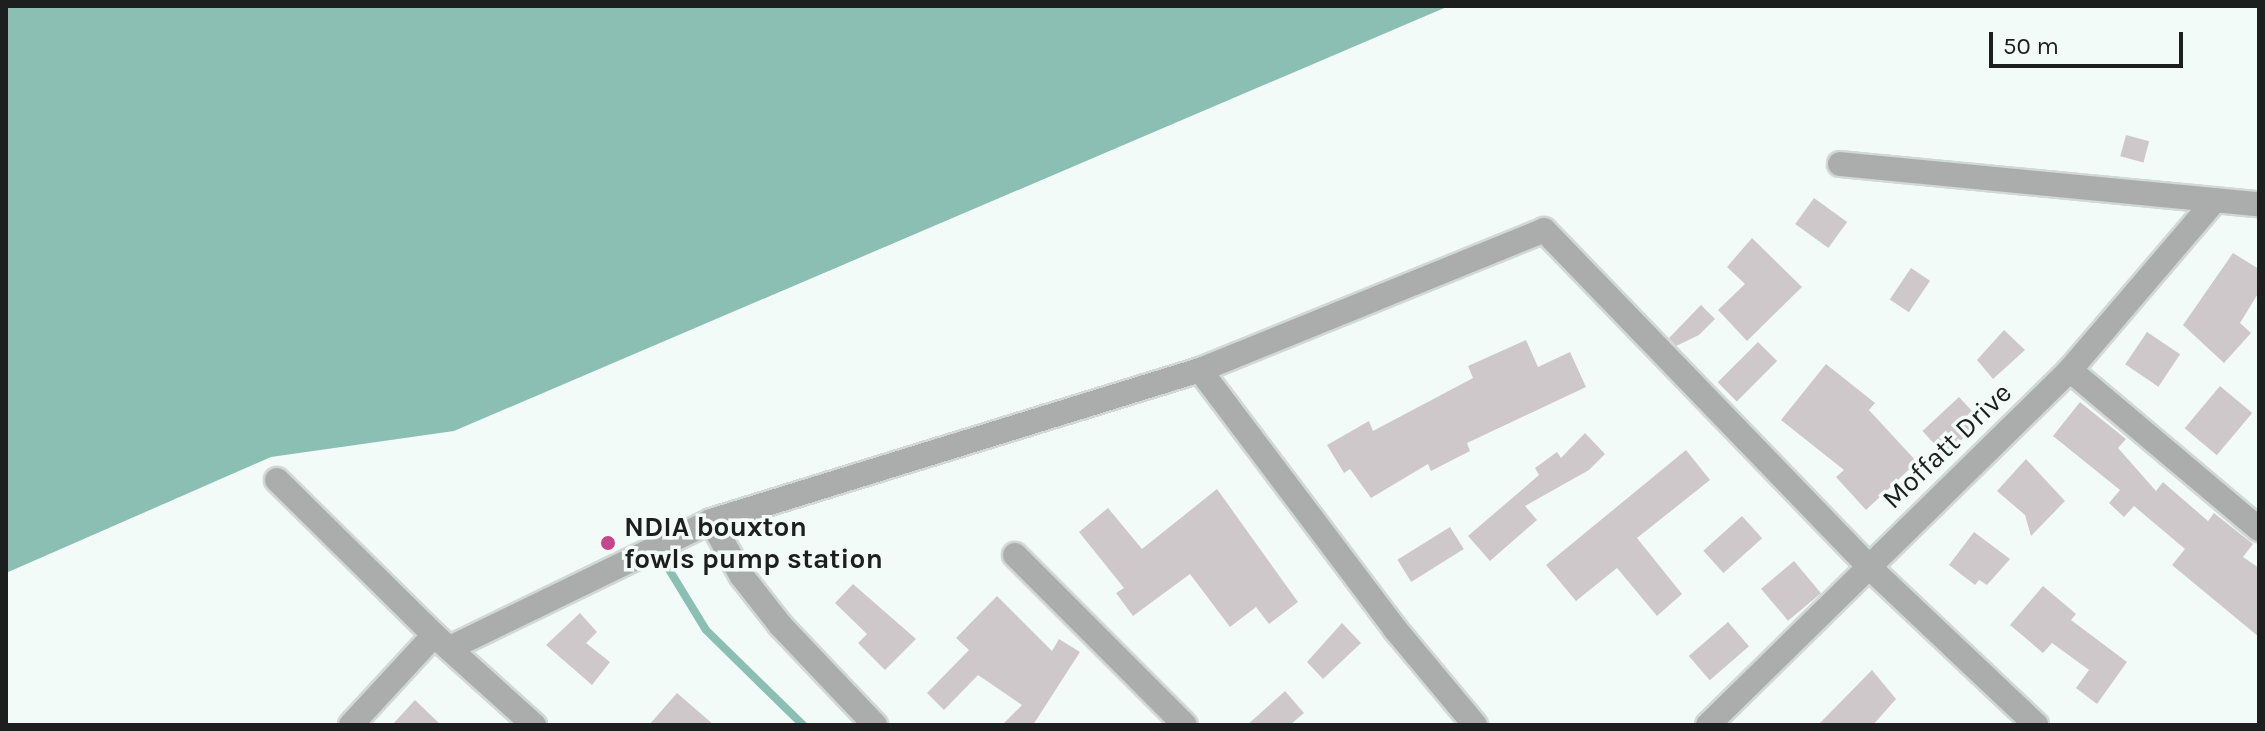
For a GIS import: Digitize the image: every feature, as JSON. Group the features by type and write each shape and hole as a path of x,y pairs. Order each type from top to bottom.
{"street":[{"path":"1840,164 2259,204"},
{"name":"Moffatt Drive","path":"1708,725 1867,565 2070,370 2215,200"},
{"path":"351,725 442,642 711,521 1200,370 1544,230 1867,565 2036,725"},
{"path":"1200,370 1395,629 1475,725"},
{"path":"2070,370 2259,529"},
{"path":"277,480 442,642 534,725"},
{"path":"711,521 741,575 781,626 875,725"},
{"path":"1015,555 1185,725"}],"shaded area":[{"path":"6,6 1449,6 454,431 271,457 6,573"}],"building":[{"path":"2126,135 2149,141 2143,162 2120,156"},
{"path":"1814,198 1847,222 1828,248 1795,224"},
{"path":"1752,238 1802,287 1747,341 1718,310 1745,284 1727,267"},
{"path":"2233,253 2259,269 2259,292 2240,323 2251,333 2224,363 2183,325"},
{"path":"1911,268 1930,281 1909,312 1890,300"},
{"path":"1701,305 1715,319 1699,335 1676,346 1669,338"},
{"path":"2004,330 2025,350 1993,379 1977,360"},
{"path":"2147,332 2180,354 2158,387 2125,364"},
{"path":"1526,340 1538,367 1570,352 1586,387 1467,443 1470,451 1431,471 1428,464 1371,498 1350,469 1344,473 1327,445 1369,421 1373,431 1473,378 1468,366"},
{"path":"1758,342 1777,361 1737,401 1718,382"},
{"path":"1826,364 1875,403 1869,410 1917,462 1866,510 1836,477 1844,470 1781,420"},
{"path":"2220,386 2252,413 2217,455 2185,428"},
{"path":"1959,397 1982,421 1945,455 1922,431"},
{"path":"2080,402 2126,439 2118,448 2156,491 2163,482 2208,521 2214,513 2253,544 2243,557 2259,568 2259,637 2172,565 2185,549 2134,506 2124,517 2109,503 2120,490 2053,436"},
{"path":"1585,433 1605,454 1589,470 1525,506 1537,520 1490,561 1468,536 1539,475 1535,468 1557,452 1561,458"},
{"path":"1686,450 1710,480 1637,538 1682,594 1657,616 1617,568 1576,601 1546,565"},
{"path":"2026,459 2065,501 2031,536 2025,515 1997,491"},
{"path":"1217,489 1298,602 1269,624 1256,607 1230,627 1190,574 1133,616 1116,593 1124,588 1079,532 1108,508 1142,549"},
{"path":"1742,516 1762,538 1723,573 1703,551"},
{"path":"1450,527 1464,549 1411,582 1397,560"},
{"path":"1974,532 2010,559 1987,585 1979,580 1975,585 1949,565"},
{"path":"1794,561 1821,593 1788,621 1761,589"},
{"path":"853,584 916,639 885,670 858,643 867,634 835,603"},
{"path":"2043,586 2076,614 2071,620 2127,662 2097,704 2076,688 2089,670 2052,643 2043,653 2010,625"},
{"path":"997,596 1052,651 1059,639 1080,652 1033,725 1002,725 1022,705 978,675 944,710 927,693 969,650 956,638"},
{"path":"580,613 597,632 586,643 610,662 592,685 546,645"},
{"path":"1728,622 1749,646 1710,680 1689,656"},
{"path":"1342,623 1361,643 1323,679 1307,662"},
{"path":"1872,670 1896,699 1873,725 1818,725"},
{"path":"1285,691 1304,713 1290,725 1247,725"},
{"path":"677,693 714,725 649,725"},
{"path":"415,700 441,725 392,725"}],"waterway":[{"path":"662,558 706,630 803,725"}],"place":[{"name":"NDIA bouxton fowls pump station","path":"608,543"}]}
